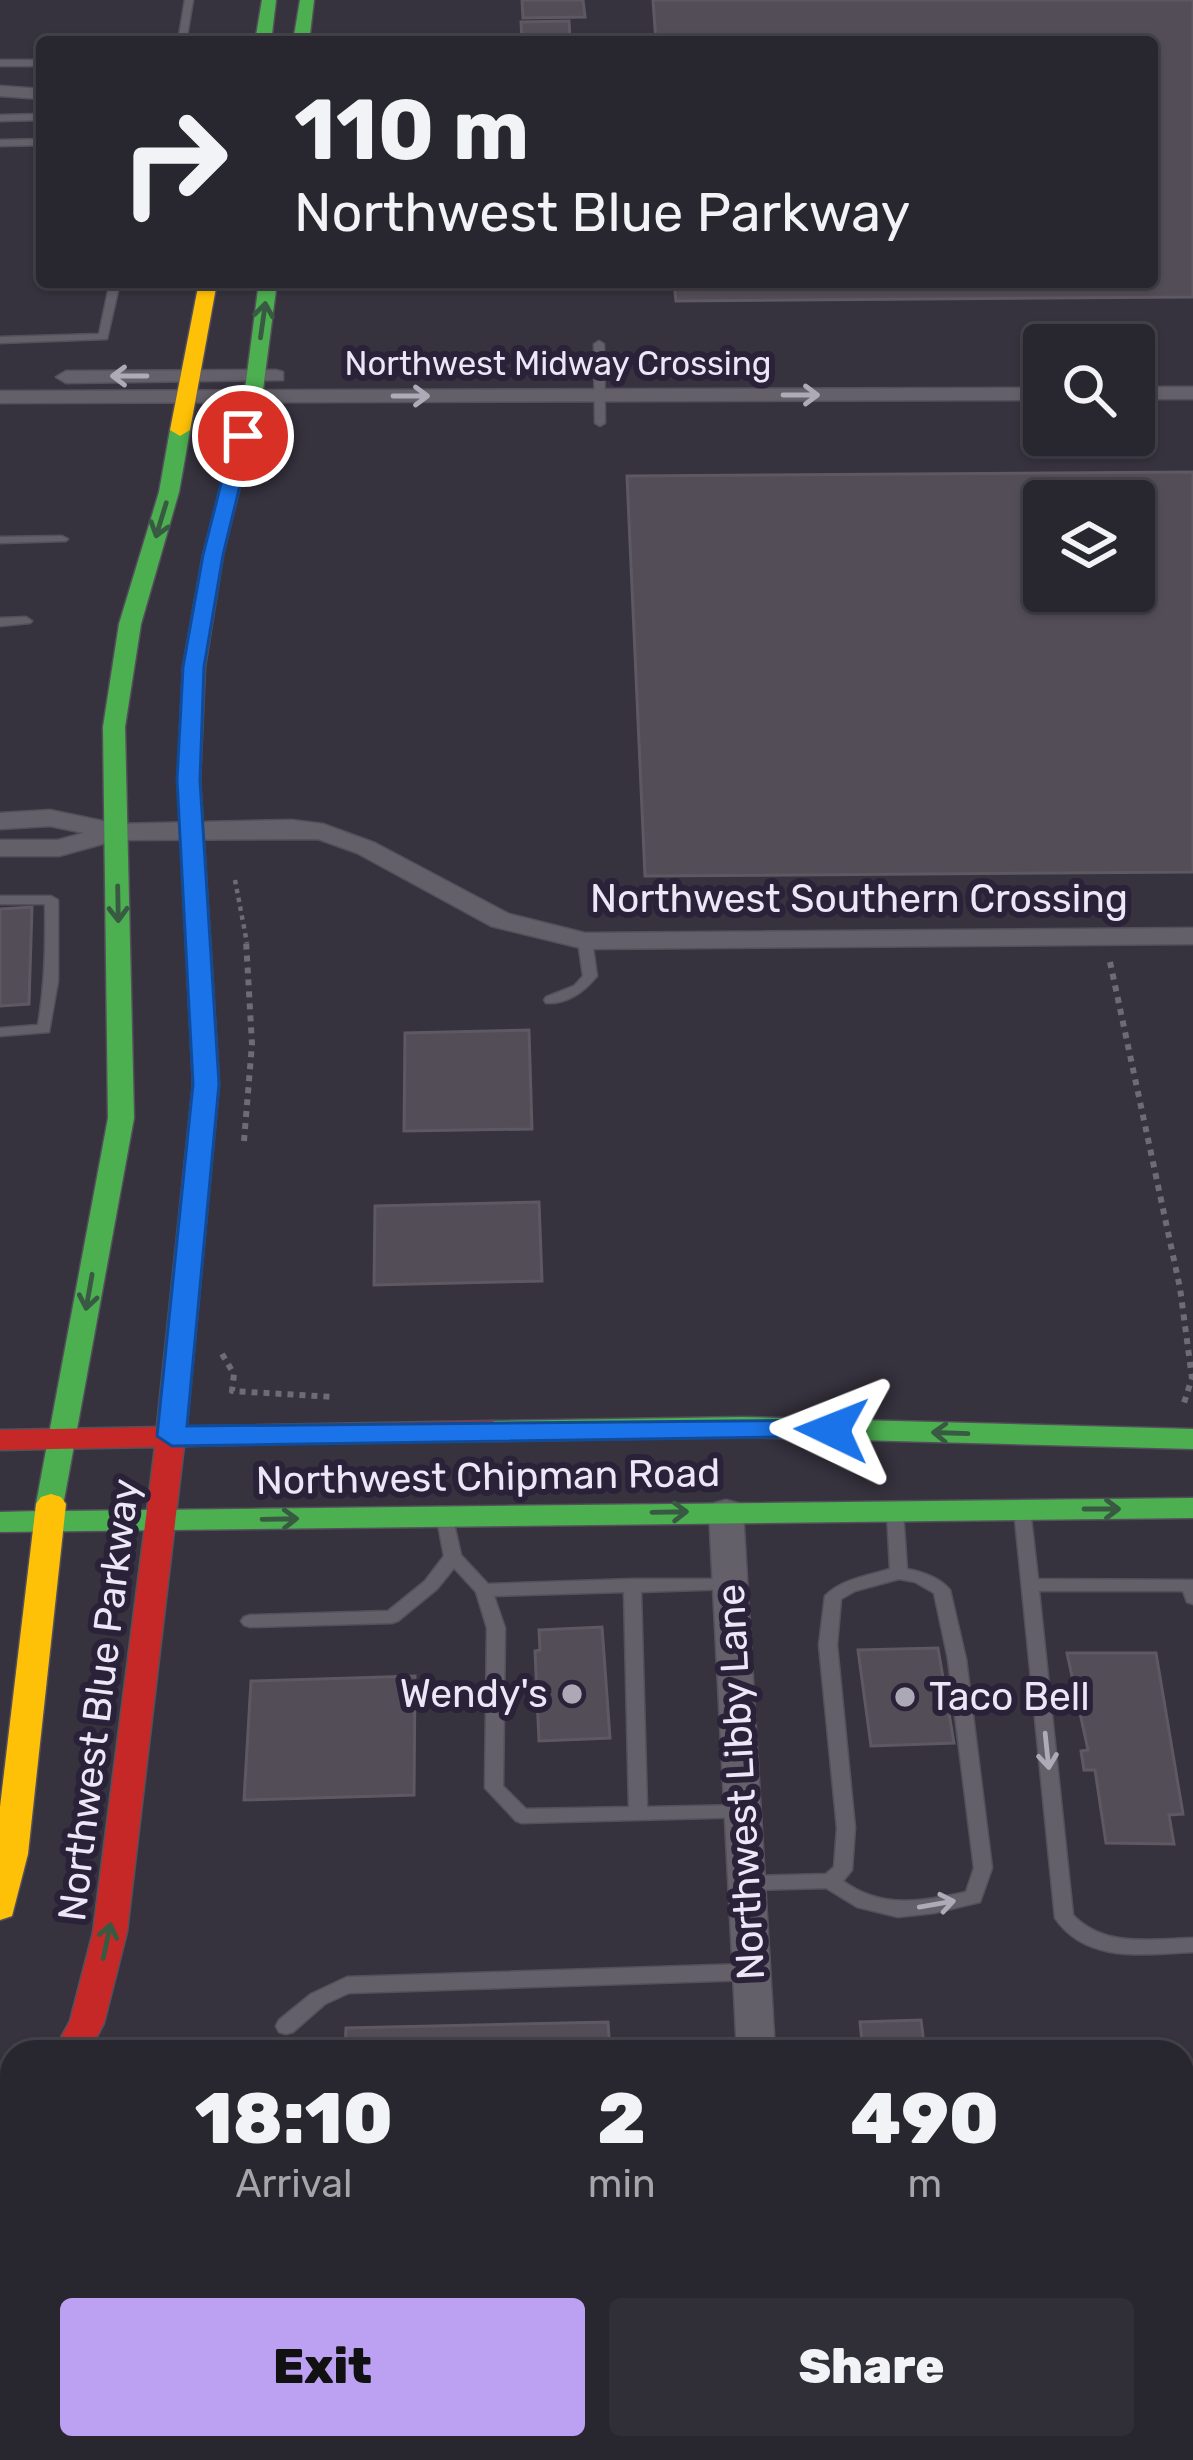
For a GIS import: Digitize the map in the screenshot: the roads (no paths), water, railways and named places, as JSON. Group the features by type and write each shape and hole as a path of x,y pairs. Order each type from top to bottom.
{"street":[{"path":"263,36 269,0"},
{"path":"302,36 307,0"},
{"path":"0,87 36,82"},
{"path":"0,87 36,93"},
{"name":"Northwest Blue Parkway","path":"0,1907 14,1709 121,1118 114,727 130,623 169,492 207,288"},
{"name":"Northwest Blue Parkway","path":"78,2040 87,2023 110,1932 164,1521 206,1084 189,780 194,667 213,555 254,387 267,288"},
{"path":"1155,373 1193,372"},
{"name":"Northwest Midway Crossing","path":"0,377 254,387 599,385 1023,374"},
{"name":"Northwest Midway Crossing","path":"599,385 1023,394"},
{"name":"Northwest Midway Crossing","path":"0,397 189,387"},
{"path":"1155,393 1193,393"},
{"name":"Northwest Southern Crossing","path":"0,821 50,818 117,832 292,828 323,832 366,848 500,920 585,941 1193,936"},
{"name":"Northwest Southern Crossing","path":"0,848 59,848 117,832"},
{"name":"Northwest Chipman Road","path":"0,1440 742,1427 1193,1439"},
{"name":"Northwest Chipman Road","path":"0,1522 1193,1508"},
{"name":"Northwest Libby Lane","path":"727,1511 755,2040"}],"lane":[{"path":"183,36 189,0"},
{"path":"0,63 36,62"},
{"path":"0,118 36,117"},
{"path":"0,143 36,142"},
{"path":"0,340 103,337 114,288"},
{"path":"599,344 600,423"},
{"path":"0,540 62,539"},
{"path":"0,622 26,622"},
{"path":"0,900 51,900 52,916 51,1000 44,1029 0,1032"},
{"path":"551,1000 579,988 590,976 585,941"},
{"path":"1022,1509 1064,1918 1078,1936 1103,1946 1193,1945"},
{"path":"894,1510 899,1573"},
{"path":"445,1516 453,1557 484,1590 496,1628 494,1788 522,1816 743,1813"},
{"path":"250,1621 392,1617 431,1585 453,1557"},
{"path":"747,1883 830,1881 843,1870 846,1841 828,1645 833,1596 850,1586 899,1573 920,1577 942,1590 957,1660 982,1868 973,1897 930,1907 884,1909 855,1904 830,1881"},
{"path":"484,1590 730,1583"},
{"path":"632,1585 638,1814"},
{"path":"1030,1586 1192,1592"},
{"path":"286,2026 317,1999 347,1985 751,1972"}],"place":[{"name":"Wendy's","path":"572,1694"},
{"name":"Taco Bell","path":"905,1697"}]}
